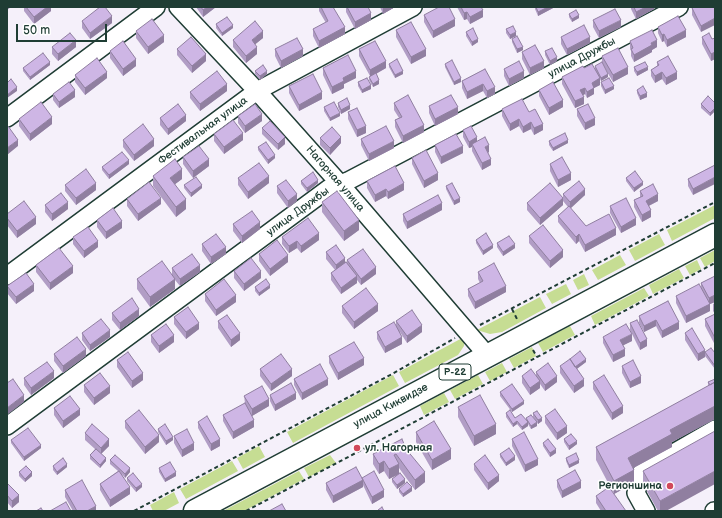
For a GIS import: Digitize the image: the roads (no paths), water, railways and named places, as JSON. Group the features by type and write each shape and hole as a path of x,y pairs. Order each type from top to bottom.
{"main road":[{"name":"улица Киквидзе","path":"195,511 715,235"}],"street":[{"path":"7,118 156,7"},
{"name":"Нагорная улица","path":"178,7 257,91 340,184 487,355"},
{"name":"Фестивальная улица","path":"7,276 257,91 413,7"},
{"name":"улица Дружбы","path":"7,426 328,189 678,7"},
{"path":"646,511 636,493 642,471 715,429"}],"place":[{"name":"ул. Нагорная","path":"357,448"},
{"name":"Регионшина","path":"670,486"}]}
